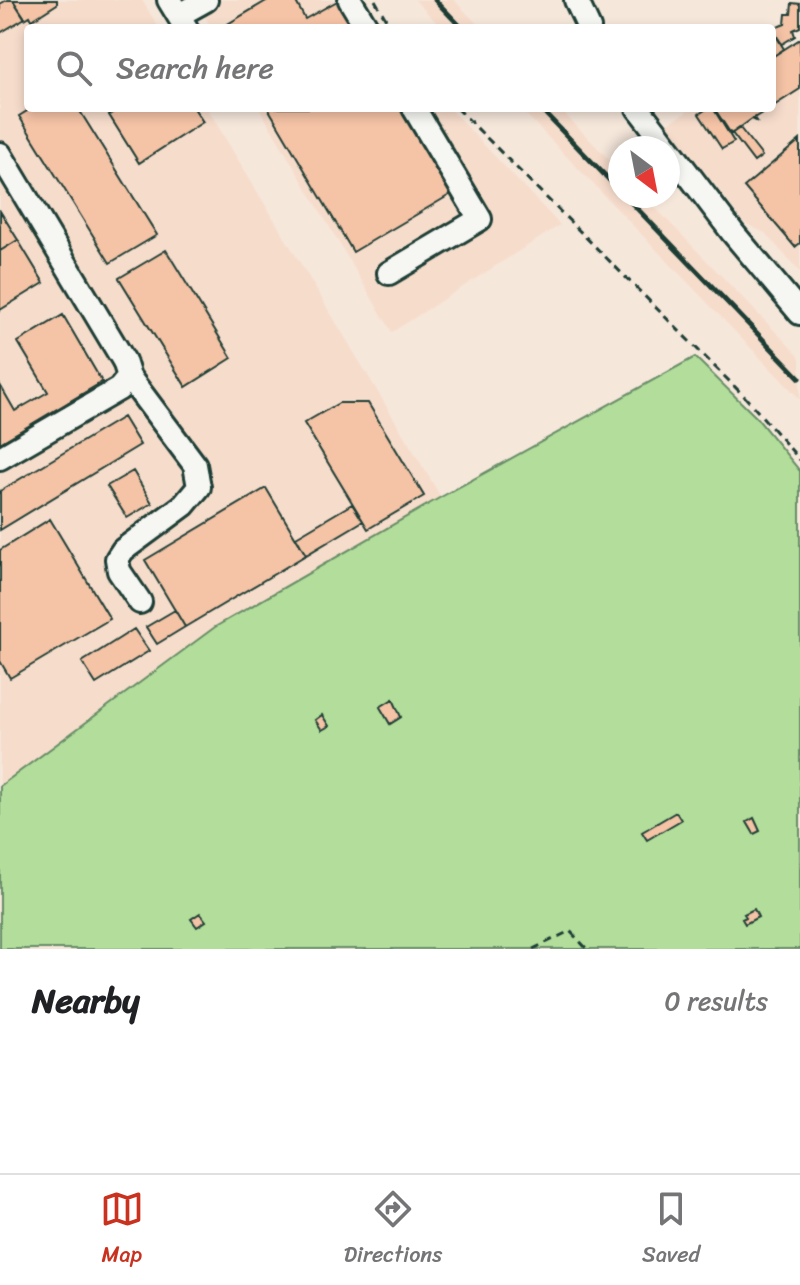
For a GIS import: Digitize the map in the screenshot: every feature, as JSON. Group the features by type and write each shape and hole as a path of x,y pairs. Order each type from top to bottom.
{"street":[{"path":"178,14 206,0"},
{"path":"350,0 365,24"},
{"path":"576,0 587,24"},
{"path":"389,273 480,219 416,112"},
{"path":"641,112 733,233 800,313"},
{"path":"0,154 124,361 129,377 195,465 199,487 184,505 123,550 117,559 119,571 140,602"},
{"path":"0,458 119,389 129,377"}],"path":[{"path":"375,0 389,24"},
{"path":"461,112 745,397 800,460"},
{"path":"533,949 570,931 587,949"}],"shaded area":[{"path":"0,0 142,0 157,24 24,24 24,112 209,112 441,497 215,627 0,786"},
{"path":"194,0 363,0 377,24 209,24"},
{"path":"415,0 454,0 477,24 438,24"},
{"path":"800,39 800,272 765,233 744,223 680,141 680,136 676,136 667,124 686,112 776,112 776,54"},
{"path":"261,112 453,112 560,225 392,332"},
{"path":"524,112 563,112 608,159 608,199"},
{"path":"616,208 656,208 800,358 800,399"}],"green space":[{"path":"695,357 756,417 800,471 800,949 0,949 0,786 215,627 441,497"}],"building":[{"path":"13,0 25,18 0,33 0,4"},
{"path":"13,0 57,0 57,4 32,20 30,16 25,19"},
{"path":"268,0 299,0 296,2 305,19 339,0 354,24 228,24"},
{"path":"792,3 800,4 800,27 793,30 795,36 782,44 776,35 776,27 785,24 786,14 791,14"},
{"path":"776,36 784,49 776,54"},
{"path":"800,39 800,89 776,104 776,54"},
{"path":"26,112 80,112 157,235 110,263 19,116"},
{"path":"114,112 197,112 203,122 139,163 109,115"},
{"path":"270,112 405,112 453,193 353,252"},
{"path":"715,112 734,142 722,149 699,114"},
{"path":"717,112 764,112 754,118 756,121 752,119 731,134"},
{"path":"740,128 762,156 754,162 732,133"},
{"path":"800,140 800,243 795,247 744,187"},
{"path":"0,211 18,240 0,251"},
{"path":"18,240 44,283 0,310 0,251"},
{"path":"166,250 232,358 186,387 119,278"},
{"path":"63,315 102,382 0,443 0,385 15,411 48,392 18,342"},
{"path":"339,403 368,403 424,496 368,529 304,423"},
{"path":"123,417 140,445 0,530 0,491"},
{"path":"133,471 152,503 127,518 107,486"},
{"path":"266,488 306,555 185,627 145,560"},
{"path":"352,504 363,521 306,555 296,537"},
{"path":"50,519 110,619 10,678 0,661 0,550"},
{"path":"175,610 185,627 157,644 146,627"},
{"path":"134,629 149,651 96,684 82,662"},
{"path":"393,699 401,717 390,724 380,707"},
{"path":"322,715 329,726 322,730 315,720"},
{"path":"676,812 681,820 647,840 642,832"},
{"path":"754,818 760,831 754,834 747,822"},
{"path":"754,909 758,917 745,924 742,919 746,917 744,914"},
{"path":"200,913 206,921 197,927 191,919"}],"railway":[{"path":"435,0 458,24"},
{"path":"544,112 608,179"},
{"path":"637,208 800,378"}]}
